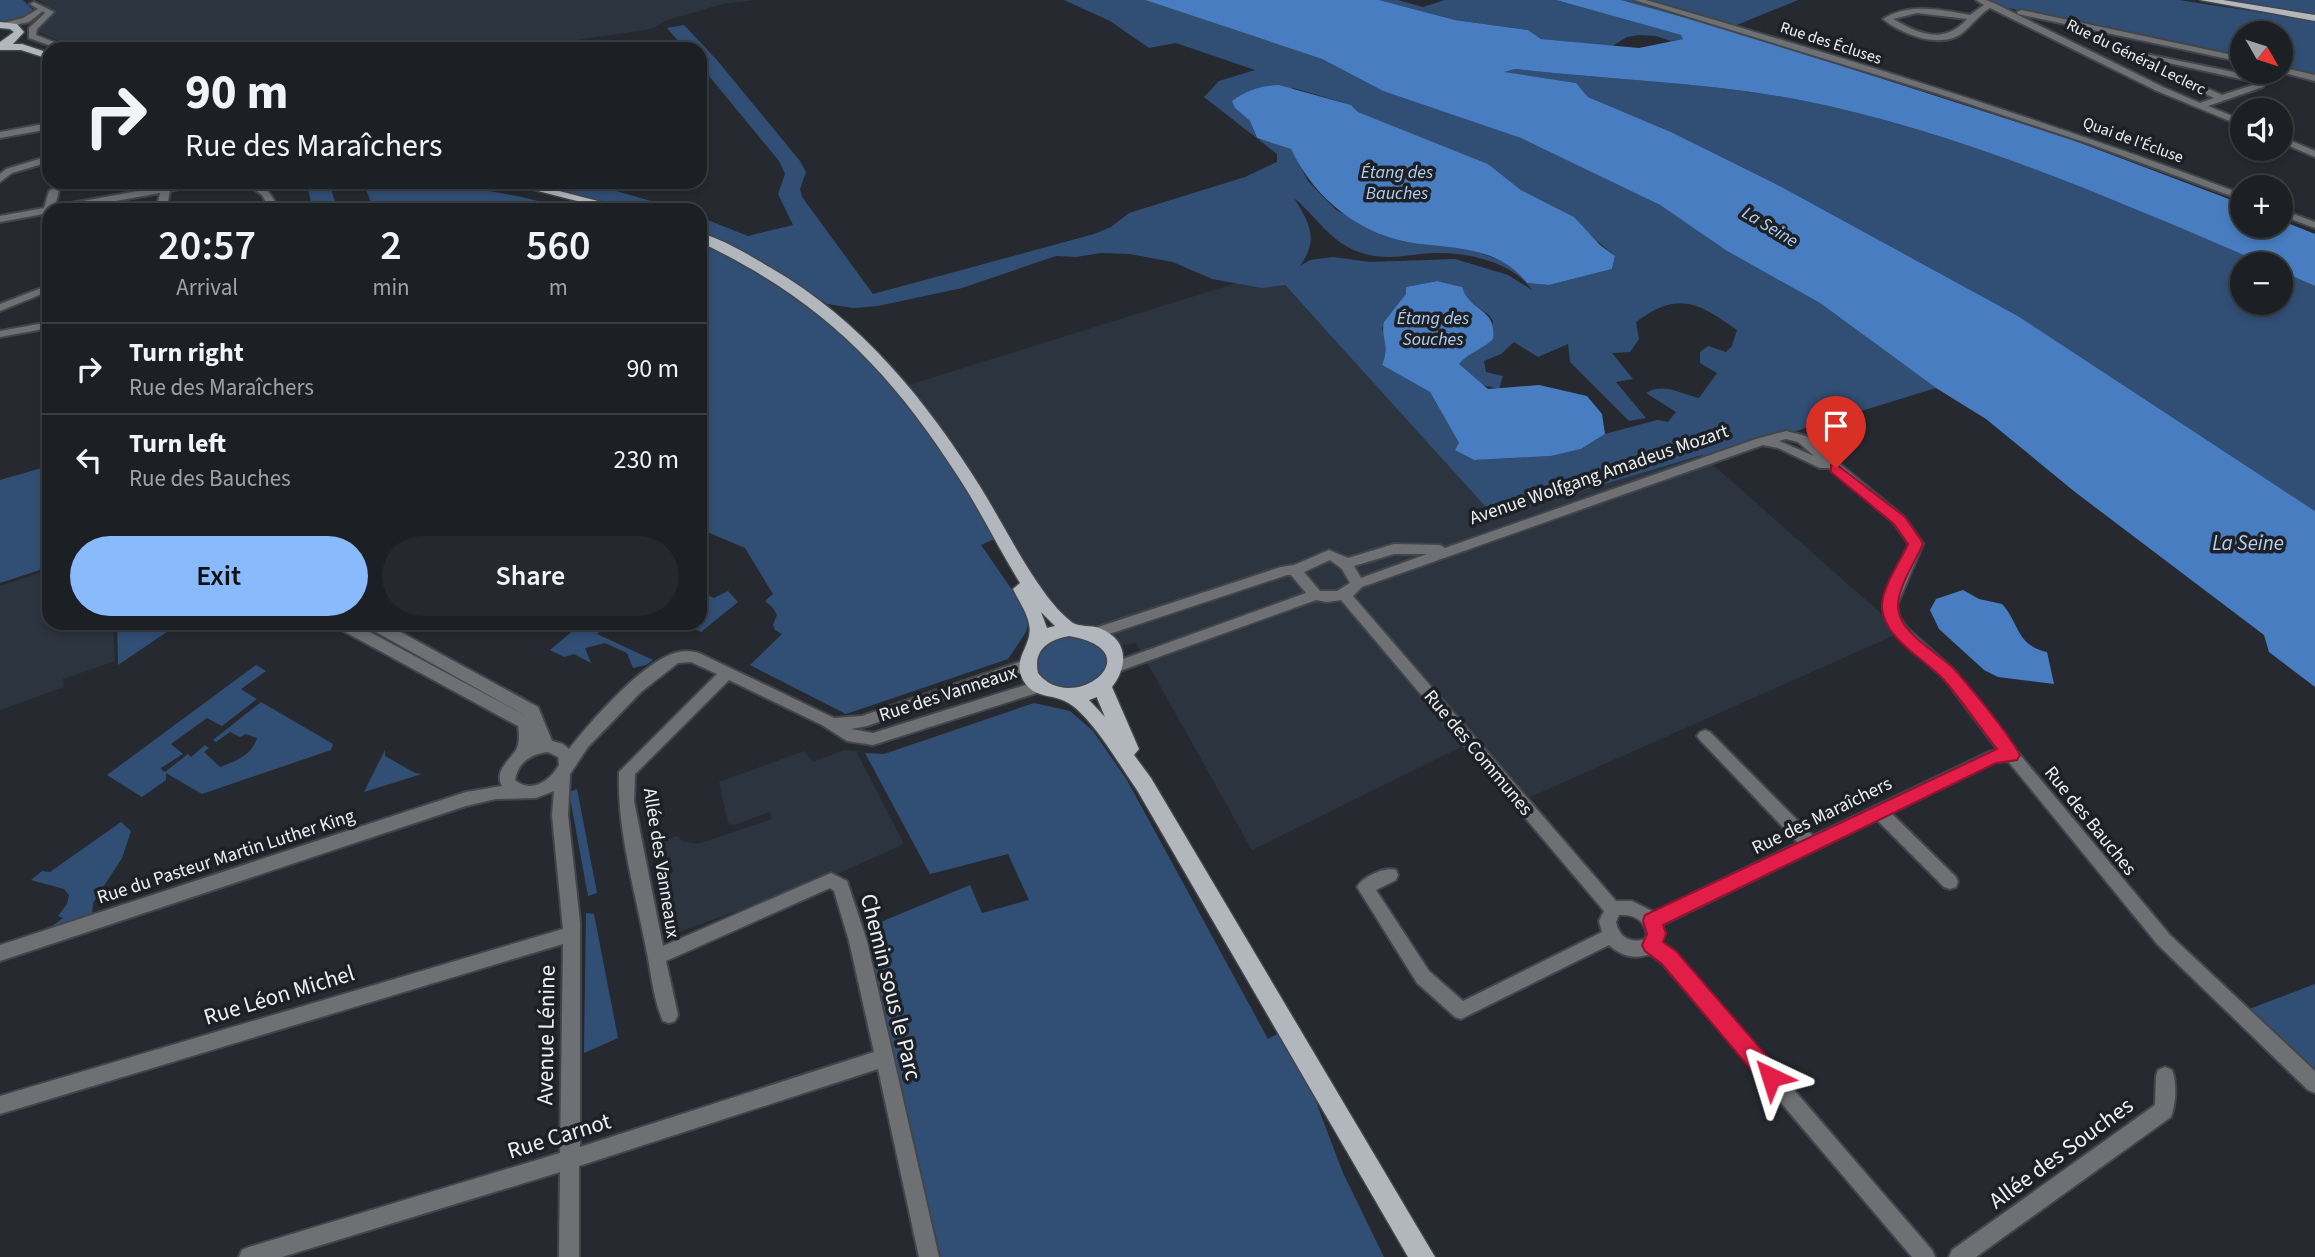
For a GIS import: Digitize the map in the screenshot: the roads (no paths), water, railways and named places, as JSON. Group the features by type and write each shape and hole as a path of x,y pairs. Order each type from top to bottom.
{"main road":[{"path":"2205,0 2315,17"},
{"path":"2216,0 2315,17"},
{"path":"3,25 16,27 18,35 42,50"},
{"path":"0,47 18,35"},
{"path":"0,47 22,47 42,51"},
{"path":"0,54 42,52"},
{"path":"538,189 598,203"},
{"path":"707,240 757,265 820,306 875,354 925,414 966,475 1040,600 1069,629"},
{"path":"925,414 1028,600 1038,624 1038,641"},
{"path":"1069,629 1097,633 1112,647 1117,657 1117,667 1103,686 1090,693 1075,696 1057,695 1038,687 1030,677 1027,665 1029,653 1038,641 1051,633 1069,629"},
{"path":"1103,686 1144,784"},
{"path":"1075,696 1102,726 1144,784 1419,1254"}],"street":[{"name":"Rue des Écluses","path":"1638,0 1777,40 2013,116"},
{"name":"Rue du Général Leclerc","path":"1980,0 2029,22 2139,79 2230,118"},
{"path":"3,25 38,14 35,4"},
{"path":"18,35 44,14 35,4"},
{"path":"35,4 50,12 33,28 32,36 49,42"},
{"path":"1970,17 1923,10 1903,12 1887,19 1941,39 1950,38 1961,30 1970,17 1993,6 2230,57"},
{"path":"2029,22 2031,18 2041,17"},
{"path":"2199,106 2221,98 2261,83 2146,56 2136,58 2221,98"},
{"path":"2293,72 2315,78"},
{"name":"Quai de l'Écluse","path":"2013,116 2150,162 2230,192"},
{"path":"0,135 42,128"},
{"path":"2293,144 2315,153"},
{"path":"0,179 9,171 42,161"},
{"path":"85,203 133,189"},
{"path":"156,189 169,189"},
{"path":"259,189 266,193 270,202"},
{"path":"162,203 164,190"},
{"path":"51,203 54,191"},
{"path":"0,219 42,211"},
{"path":"2293,217 2315,225"},
{"path":"0,308 20,302 42,290"},
{"path":"0,334 42,326"},
{"path":"0,340 42,333"},
{"name":"Rue des Bauches","path":"1760,442 1781,445 1836,468 1899,520 1916,544 1890,605 1892,618 1902,632 1949,674 2011,755 2164,940 2315,1084"},
{"name":"Avenue Wolfgang Amadeus Mozart","path":"1357,584 1760,442"},
{"name":"Avenue Wolfgang Amadeus Mozart","path":"1345,564 1394,549 1429,552 1451,549"},
{"path":"1097,633 1284,570 1297,570 1329,555 1338,557 1345,564 1357,584 1344,595 1315,595 1117,667"},
{"path":"1297,570 1315,595"},
{"name":"Rue des Communes","path":"1344,595 1614,910"},
{"path":"354,630 524,722 527,727 522,753 509,768 507,781 510,787 546,800 560,815"},
{"path":"385,630 533,711 550,746 565,754 565,770"},
{"name":"Rue des Vanneaux","path":"593,730 673,659 694,657 832,724 852,737 873,739 1038,687"},
{"name":"Rue des Vanneaux","path":"832,724 862,722 1027,665"},
{"name":"Allée des Vanneaux","path":"669,1016 628,811 627,772 726,674"},
{"path":"522,753 550,746 566,746 593,730"},
{"path":"525,792 549,787 565,770 593,730"},
{"path":"1705,736 1811,844"},
{"name":"Rue des Maraîchers","path":"1652,921 1994,756 2011,755"},
{"name":"Rue du Pasteur Martin Luther King","path":"466,799 492,785 509,768"},
{"name":"Avenue Lénine","path":"565,770 560,815 572,910 569,1257"},
{"name":"Rue du Pasteur Martin Luther King","path":"0,953 466,799 496,793 525,792"},
{"path":"1878,811 1950,882"},
{"path":"1390,875 1365,887 1423,977 1461,1011 1611,936"},
{"name":"Chemin sous le Parc","path":"656,957 831,880 841,886 854,929 929,1257"},
{"path":"1633,908 1652,921 1656,934 1651,945 1641,950 1628,948 1611,936 1607,921 1614,910 1633,908"},
{"name":"Rue Léon Michel","path":"0,1105 572,934"},
{"path":"1651,945 1669,958 1925,1257"},
{"name":"Rue Carnot","path":"249,1257 569,1160 884,1058"},
{"name":"Allée des Souches","path":"1959,1257 2164,1110 2165,1076"}],"water":[{"name":"La Seine","path":"1145,0 1379,0 1455,20 1528,30 1541,39 1639,48 1683,39 1681,35 1556,0 1621,0 1727,29 2070,139 2230,199 2230,238 2293,238 2293,225 2315,234 2315,286 2293,277 2293,252 2236,252 2037,170 1920,130 1860,114 1800,100 1729,89 1515,69 1504,72 1576,83 1588,97 1671,132 1776,184 2018,316 2315,511 2315,687 2269,652 2264,635 2075,492 1986,419 1936,388 1820,303 1727,251 1660,205 1521,138 1383,91 1322,59"},
{"name":"Étang des Bauches","path":"1279,85 1351,105 1358,112 1488,164 1521,190 1574,217 1600,245 1615,256 1612,269 1549,285 1527,283 1505,263 1478,252 1399,240 1360,224 1327,200 1301,167 1291,149 1257,138 1250,121 1235,108 1232,101 1260,88"},
{"name":"Étang des Souches","path":"1437,281 1462,287 1471,302 1491,321 1493,339 1459,364 1488,389 1539,385 1587,396 1602,414 1605,434 1581,449 1551,456 1474,460 1455,450 1459,443 1430,392 1382,365 1386,352 1384,322 1406,294 1406,287"},
{"path":"1963,590 1979,599 2002,604 2024,639 2037,649 2047,652 2054,684 1998,677 1984,670 1939,629 1930,610 1936,599"}]}
